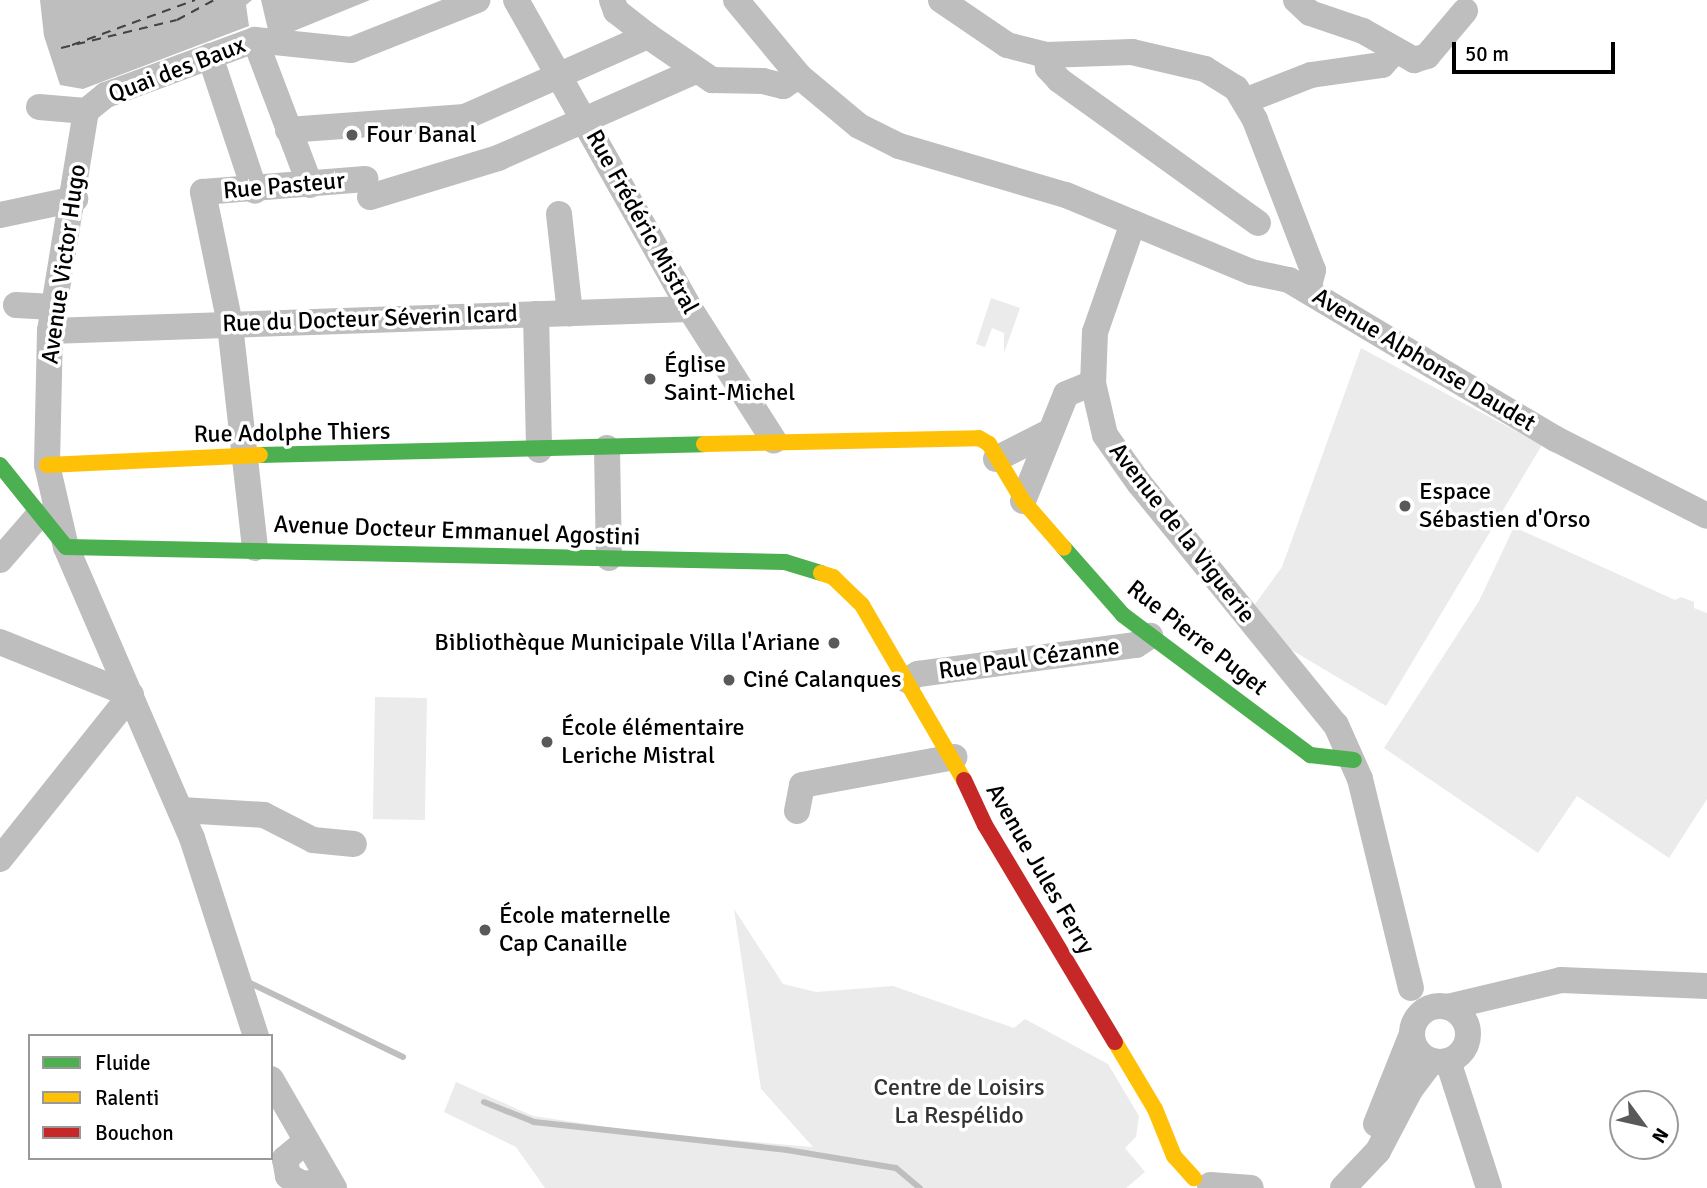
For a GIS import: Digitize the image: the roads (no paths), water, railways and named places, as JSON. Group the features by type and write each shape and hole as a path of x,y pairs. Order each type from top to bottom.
{"street":[{"name":"Quai des Baux","path":"39,107 86,111 106,95 255,40 351,50 477,0"},
{"name":"Rue Frédéric Mistral","path":"516,0 690,309 774,441"},
{"path":"612,0 616,11 695,71 712,80 763,81 783,86 799,76"},
{"path":"736,0 799,76 837,110 889,141 987,173 1005,174 1133,223"},
{"path":"941,0 1007,46 1046,55 1132,52 1169,59 1223,77 1247,100 1313,270 1308,290"},
{"path":"1296,0 1310,13 1363,31 1395,51 1421,60 1465,11"},
{"path":"288,131 465,117 648,36"},
{"path":"255,40 310,185"},
{"path":"1247,100 1311,75 1382,65 1395,51"},
{"path":"1046,55 1048,68 1059,80 1258,223"},
{"path":"210,57 255,191"},
{"name":"Rue Pasteur","path":"230,324 203,192 255,191 310,185 368,188 498,158 695,71"},
{"name":"Avenue Victor Hugo","path":"86,111 75,200 52,319 47,466 66,547 181,810 255,1034"},
{"path":"0,215 75,200"},
{"path":"559,214 570,313"},
{"name":"Avenue Alphonse Daudet","path":"1133,223 1251,272 1283,278 1308,290 1556,439 1703,507"},
{"name":"Avenue de la Viguerie","path":"1133,223 1095,332 1093,383 1105,435 1139,484 1336,724 1354,761 1397,922 1411,988 1413,1030 1348,1183"},
{"name":"Rue du Docteur Séverin Icard","path":"16,305 52,319 230,324 690,309"},
{"path":"536,314 539,450"},
{"path":"230,324 254,548"},
{"path":"1023,501 1066,394 1093,383"},
{"path":"993,452 1049,432"},
{"name":"Rue Adolphe Thiers","path":"47,466 245,455 539,450 774,441 979,438 993,452"},
{"path":"607,448 609,558"},
{"name":"Rue Pierre Puget","path":"993,452 1023,501 1123,615 1310,755 1354,761"},
{"path":"1,469 47,466"},
{"path":"1,469 66,547"},
{"path":"0,561 38,516"},
{"name":"Avenue Docteur Emmanuel Agostini","path":"66,547 254,548 785,562 822,572 843,584"},
{"name":"Avenue Jules Ferry","path":"843,584 862,605 954,757 985,825 1155,1109 1174,1156 1206,1184"},
{"name":"Rue Paul Cézanne","path":"907,680 918,674 1136,645 1150,636"},
{"path":"0,642 131,695 0,859"},
{"path":"797,811 802,785 954,757"},
{"path":"181,810 264,815 313,840 354,844"},
{"path":"1489,1188 1463,1097 1440,1061 1418,1051 1413,1030 1425,1010 1561,980 1707,986"},
{"path":"1411,988 1461,1014 1468,1036"},
{"path":"1440,1061 1462,1052 1468,1036 1511,989"},
{"name":"Avenue de la Viguerie","path":"1348,1183 1378,1151 1410,1090 1440,1061"},
{"path":"273,1083 304,1143 332,1184"},
{"path":"1410,1090 1437,1087 1463,1097"},
{"path":"1172,1183 1251,1188"}],"waterway":[{"path":"250,983 403,1057"},
{"path":"484,1102 534,1122 787,1150 896,1168 920,1188"}],"place":[{"name":"Four Banal","path":"352,135"},
{"name":"Église Saint-Michel","path":"650,379"},
{"name":"Espace Sébastien d'Orso","path":"1405,506"},
{"name":"Bibliothèque Municipale Villa l'Ariane","path":"834,643"},
{"name":"Ciné Calanques","path":"729,680"},
{"name":"École élémentaire Leriche Mistral","path":"547,742"},
{"name":"École maternelle Cap Canaille","path":"485,930"}],"park label":[{"name":"Centre de Loisirs La Respélido","path":"959,1102"}]}
